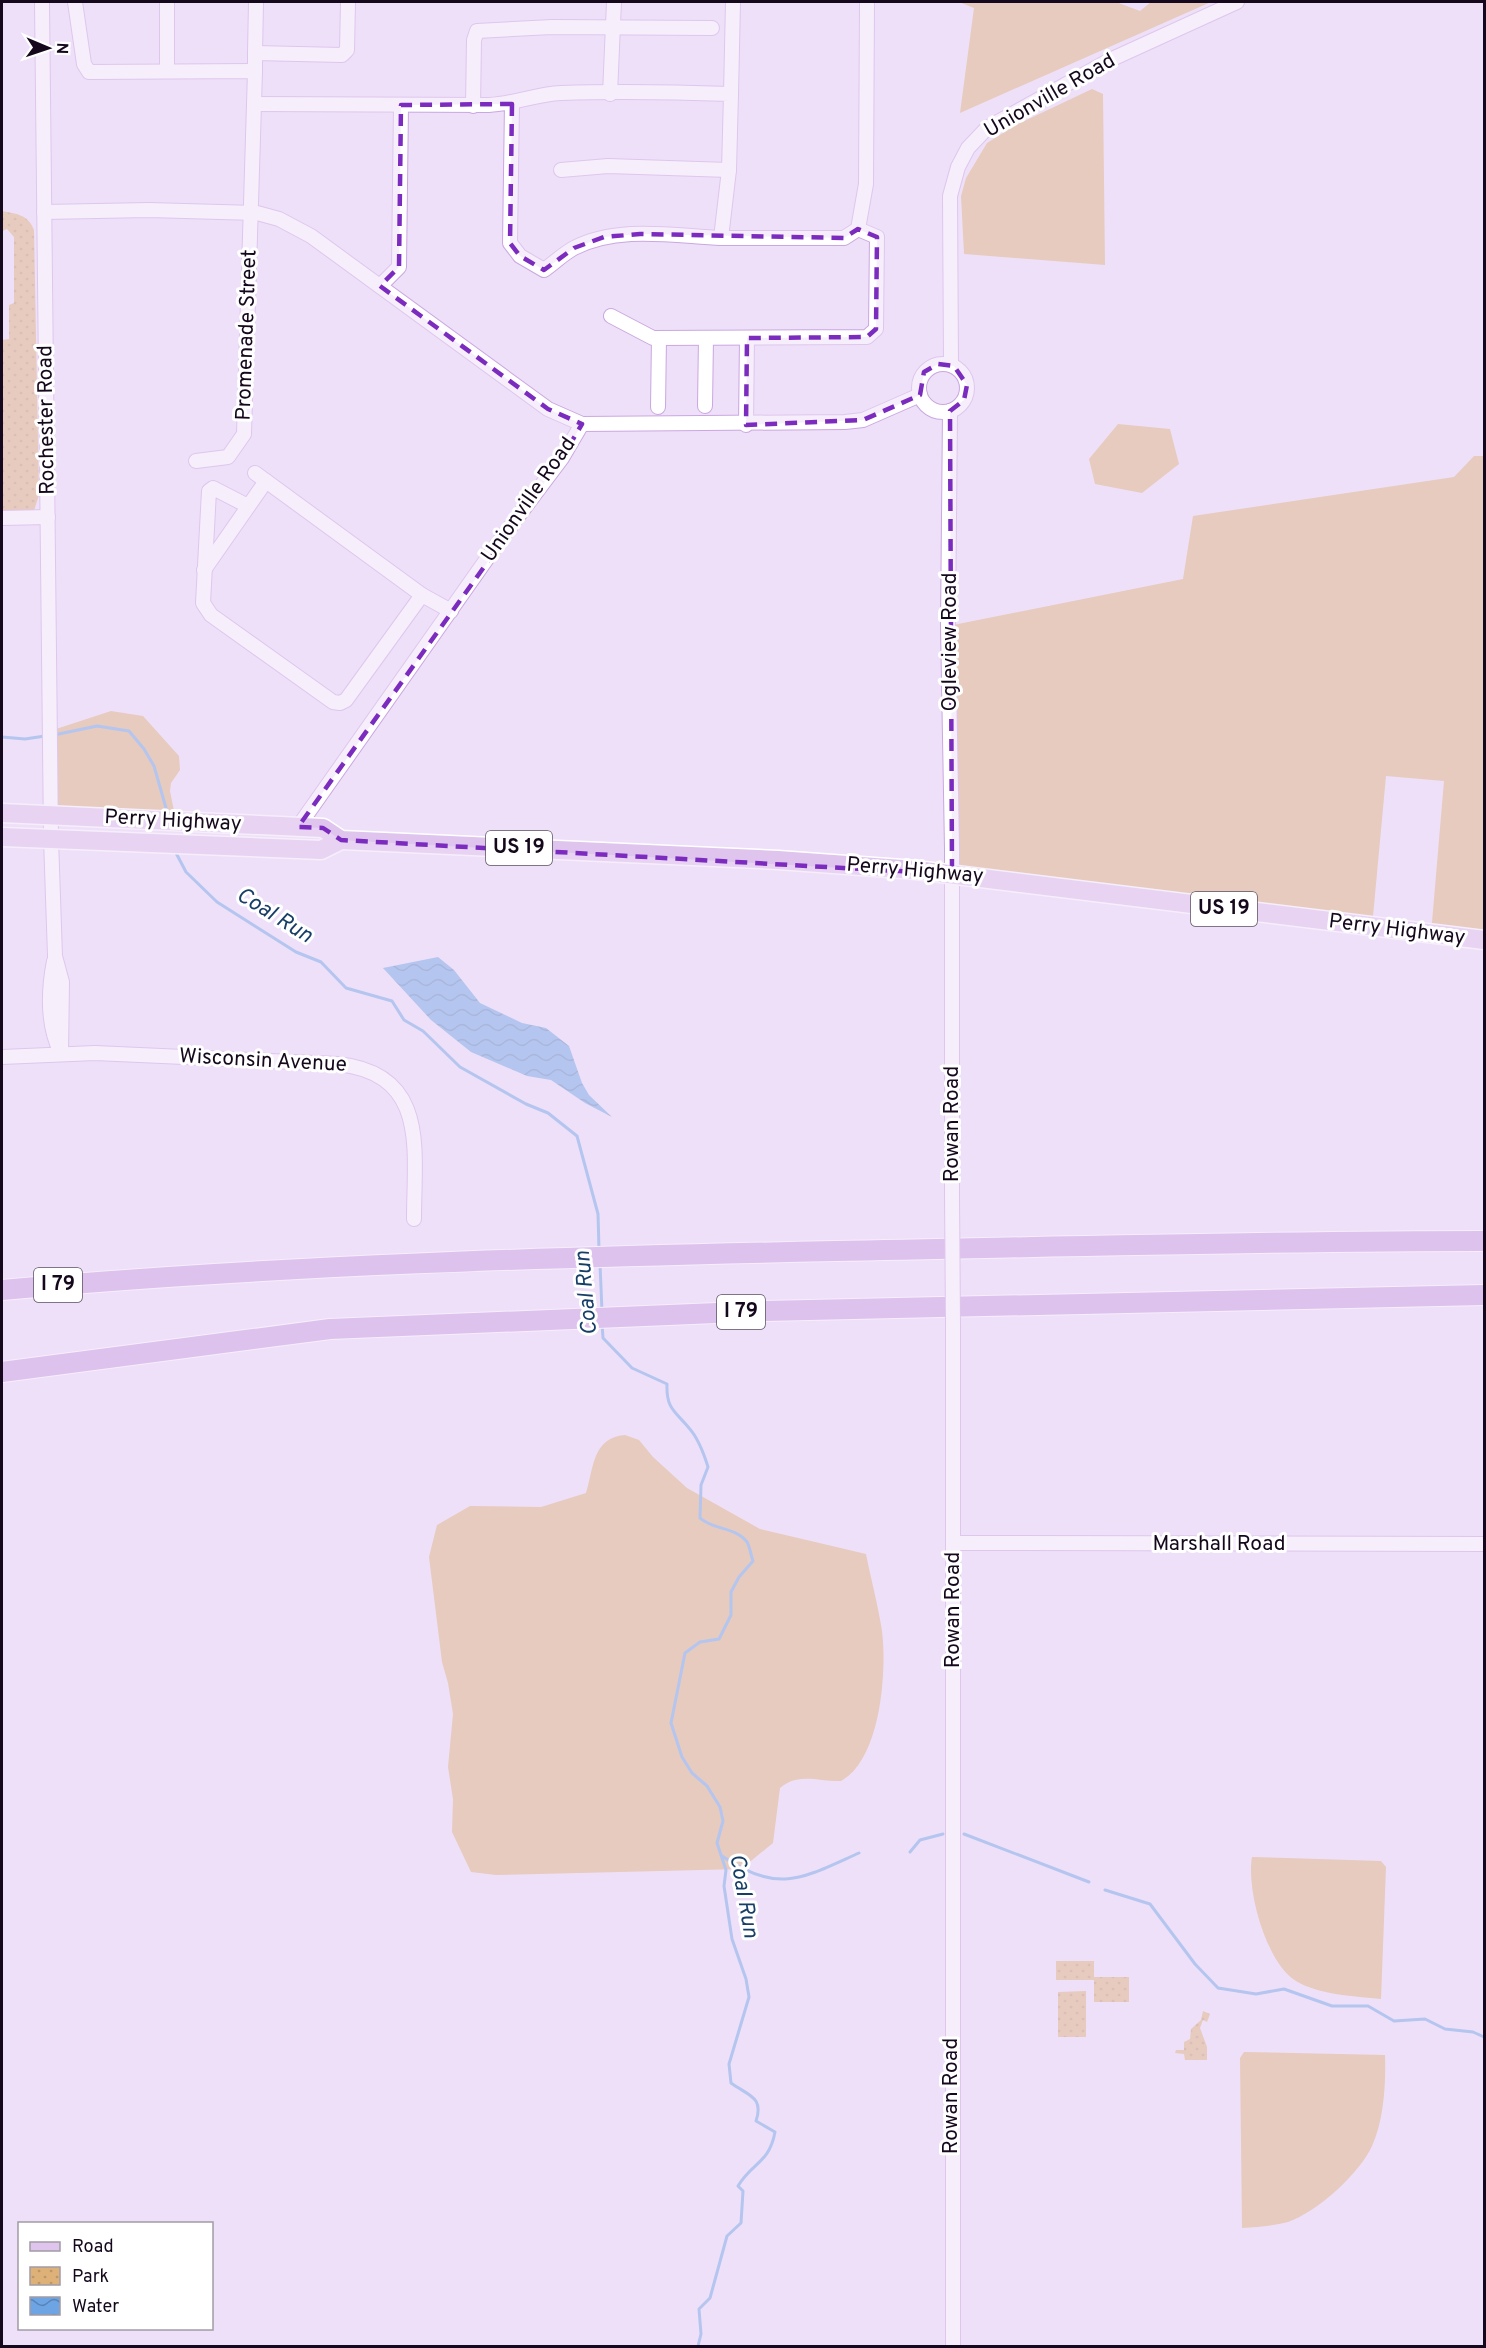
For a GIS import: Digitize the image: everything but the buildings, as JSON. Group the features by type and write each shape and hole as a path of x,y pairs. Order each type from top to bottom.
{"highway":[{"name":"I 79","path":"2,1290 163,1275 567,1257 1290,1241 1485,1241"},
{"name":"I 79","path":"2,1372 258,1336 330,1329 765,1311 1485,1295"}],"main road":[{"name":"Perry Highway","path":"2,813 322,828 341,840"},
{"name":"Perry Highway","path":"2,837 321,850 341,840 798,861 952,874 1485,940"}],"street":[{"name":"Rochester Road","path":"42,2 51,838"},
{"path":"75,2 84,64 89,72 255,71"},
{"path":"167,2 167,70"},
{"name":"Promenade Street","path":"196,460 228,457 244,434 255,104 256,2"},
{"path":"255,53 342,55 347,50 348,2"},
{"path":"610,94 614,2"},
{"path":"721,238 729,170 733,2"},
{"path":"512,104 510,243 520,256 544,270 574,248 604,237 640,234 721,238 844,238 858,229 866,184 867,2"},
{"name":"Unionville Road","path":"951,364 950,196 958,167 968,148 987,128 1112,59 1237,2"},
{"path":"473,106 474,40 477,31 552,27 712,28"},
{"path":"255,104 473,106 512,104 525,97 560,93 731,94"},
{"path":"380,286 399,267 401,105"},
{"path":"561,170 575,167 608,166 729,170"},
{"path":"44,212 149,210 250,213 279,219 311,236 548,409 582,424"},
{"path":"611,316 653,338 867,337 876,329 876,237 858,229"},
{"path":"658,407 659,338"},
{"path":"705,406 706,338"},
{"path":"746,425 747,338"},
{"path":"938,363 951,364 960,370 967,385 964,400 950,411 936,411 929,408 920,395 920,379 924,372 938,363"},
{"name":"Unionville Road","path":"298,827 451,610 562,459 582,424 746,425 863,420 920,395"},
{"name":"Ogleview Road","path":"950,411 948,626 952,874"},
{"path":"204,570 248,506 260,477 422,595 451,610"},
{"path":"248,506 222,490 213,488 209,491 203,603 207,610 333,702 340,703 346,700 422,595"},
{"path":"2,518 48,517"},
{"path":"51,838 55,956 50,982 51,1034 61,1053"},
{"name":"Rowan Road","path":"952,874 953,2346"},
{"name":"Wisconsin Avenue","path":"2,1057 61,1053 338,1064 376,1073 396,1088 406,1106 412,1126 414,1219"},
{"name":"Marshall Road","path":"953,1543 1485,1544"}],"highlighted area":[{"path":"512,104 510,243 520,256 544,270 574,248 604,237 640,234 844,238 858,229 877,237 876,329 867,337 747,338 746,425 863,420 920,395 924,372 938,364 954,366 967,385 964,400 950,411 952,874 341,840 323,828 298,827 562,458 582,424 548,409 380,286 399,267 401,105"}],"green space":[{"path":"959,2 1116,2 1140,11 1151,2 1211,2 960,113 974,8"},
{"path":"1092,89 1103,94 1105,265 964,254 961,196 966,178 987,143 1014,126"},
{"path":"2,211 25,218 34,230 39,495 32,517 2,512 2,340 9,339 9,305 14,303 14,237 7,229 2,231"},
{"path":"1118,424 1170,429 1179,464 1142,493 1095,484 1089,459"},
{"path":"1474,456 1484,456 1484,940 1431,934 1444,781 1386,776 1372,927 952,874 948,626 1183,579 1193,516 1454,477"},
{"path":"111,711 143,716 179,756 180,770 171,783 170,791 176,821 51,816 50,731"},
{"path":"625,1435 639,1440 653,1457 687,1488 760,1529 866,1554 882,1631 883,1648 882,1690 873,1734 865,1754 854,1770 841,1781 802,1779 794,1780 780,1788 773,1843 741,1869 496,1875 471,1872 452,1832 453,1799 448,1767 453,1714 442,1662 429,1557 437,1525 470,1506 541,1507 586,1493 593,1464 600,1448 614,1437"},
{"path":"1252,1857 1381,1861 1386,1867 1381,1999 1315,1989 1296,1981 1286,1972 1276,1959 1261,1925 1252,1888"},
{"path":"1056,1961 1094,1961 1094,1977 1129,1977 1129,2002 1094,2002 1094,1980 1056,1980"},
{"path":"1086,1991 1086,2037 1058,2037 1058,1992"},
{"path":"1203,2011 1210,2014 1207,2022 1203,2020 1200,2028 1207,2047 1207,2060 1185,2060 1184,2054 1175,2053 1176,2050 1184,2050 1184,2042 1190,2039 1191,2029 1201,2020"},
{"path":"1244,2052 1385,2055 1385,2066 1379,2125 1372,2146 1358,2168 1324,2201 1299,2217 1288,2222 1242,2228 1240,2058"}],"water":[{"path":"438,957 454,970 480,1003 522,1023 546,1028 569,1046 582,1083 589,1095 612,1117 585,1103 551,1080 527,1076 471,1052 431,1020 383,968"}],"waterway":[{"name":"Coal Run","path":"54,735 97,726 129,731 154,766 168,815"},
{"name":"Coal Run","path":"2,737 25,739 45,736"},
{"name":"Coal Run","path":"175,851 186,872 217,902 296,952 321,962 346,988 392,1001 404,1020 423,1031 460,1067 526,1104 548,1113 577,1136 598,1214 599,1249"},
{"name":"Coal Run","path":"600,1264 602,1311"},
{"name":"Coal Run","path":"602,1324 603,1338 632,1368 667,1384 670,1404 695,1436 708,1467 701,1485 700,1518 711,1525 742,1537 748,1544 753,1561 739,1577 731,1592 731,1615 719,1639 700,1642 685,1653 671,1723 682,1757 692,1773 707,1786 720,1807 723,1821 717,1843 726,1870 724,1886 732,1939 746,1979 749,1997 729,2064 731,2083 749,2094 756,2102 758,2107 756,2121 775,2132 769,2151 738,2186 743,2191 741,2223 727,2236 710,2298 699,2309 701,2334 698,2346"},
{"path":"910,1852 920,1840 943,1834"},
{"path":"964,1834 1089,1882"},
{"path":"722,1856 759,1876 775,1879 806,1875 859,1853"},
{"path":"1105,1890 1150,1904 1195,1964 1218,1988 1256,1994 1284,1989 1332,2006 1368,2006 1394,2021 1425,2019 1445,2029 1473,2032 1484,2037"}]}
